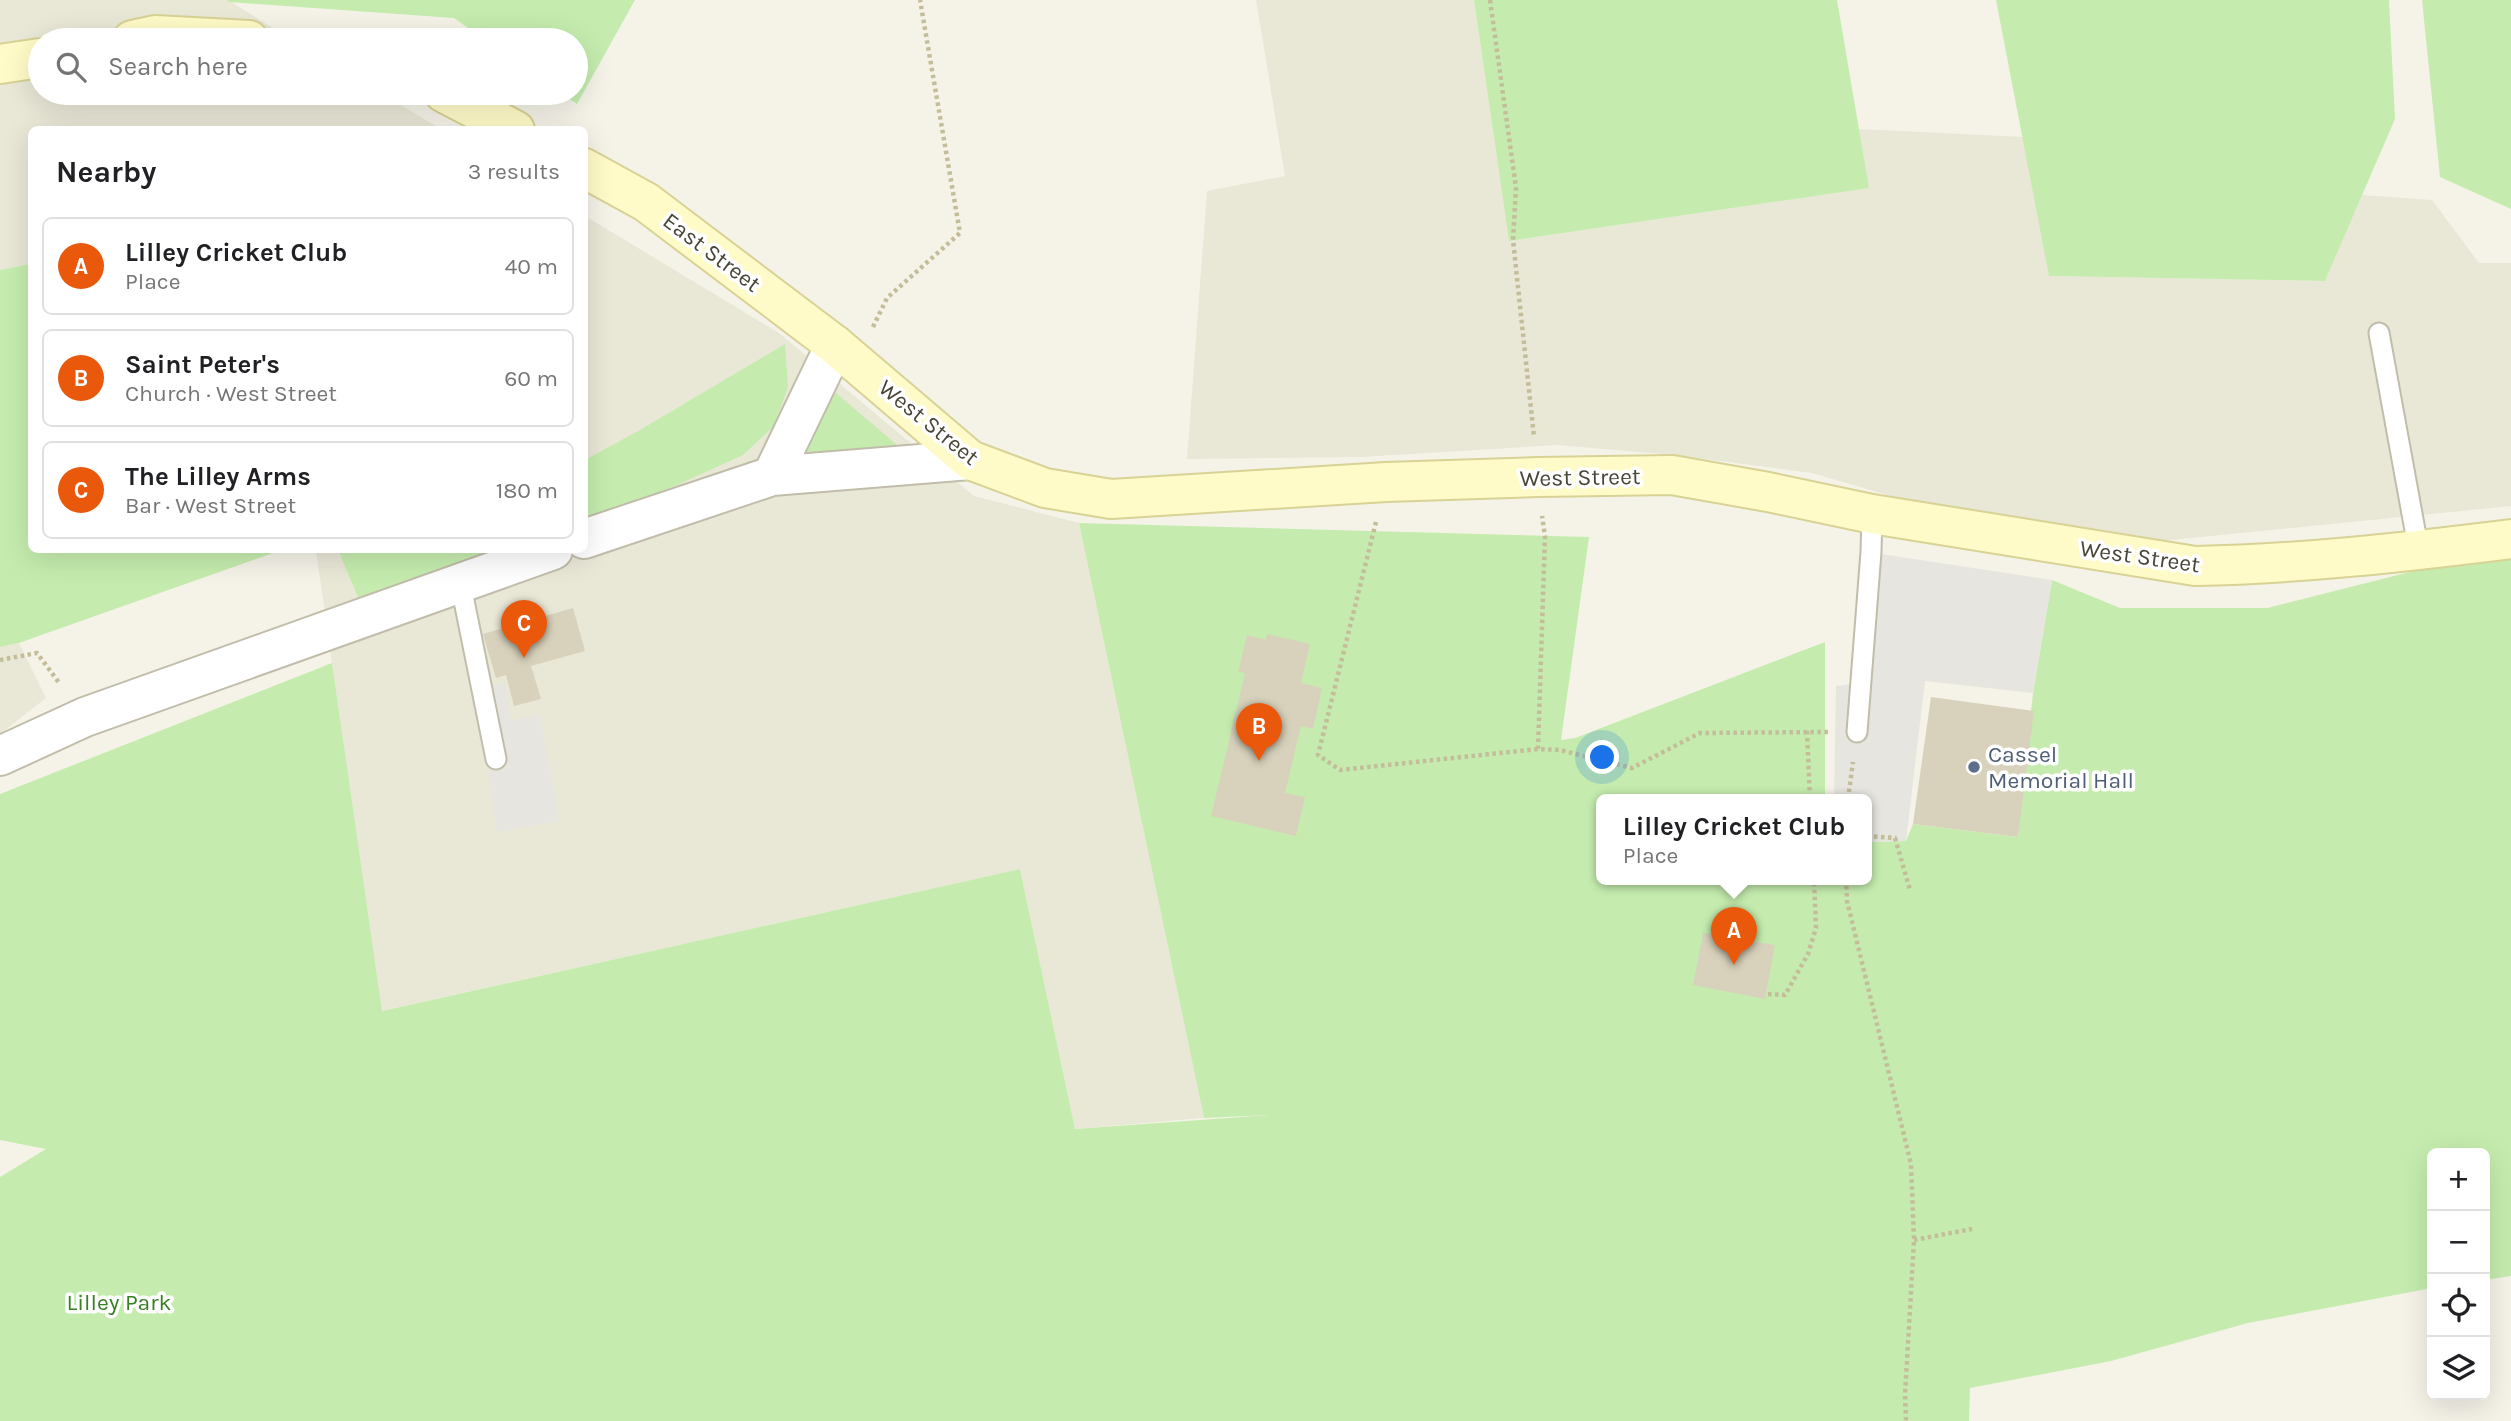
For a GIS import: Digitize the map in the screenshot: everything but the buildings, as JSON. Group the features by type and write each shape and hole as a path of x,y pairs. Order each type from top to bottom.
{"street":[{"path":"0,64 28,60"},
{"path":"467,105 507,126"},
{"name":"East Street","path":"588,170 646,202 845,353"},
{"name":"West Street","path":"845,353 970,460 1045,488 1111,499 1386,482 1672,475 1872,514 2195,566 2245,565 2419,552 2511,539"},
{"path":"772,476 845,353"},
{"path":"588,538 772,476 970,460"},
{"path":"0,756 85,718 544,553"}],"lane":[{"path":"2379,333 2419,552"},
{"path":"1857,732 1872,514"},
{"path":"460,581 496,759"}],"path":[{"path":"845,353 887,298 960,233 919,0"},
{"path":"1490,0 1516,188 1513,240 1545,536 1538,749"},
{"path":"1386,482 1318,755 1340,770 1538,749 1560,750 1632,768 1700,733 1807,731 1810,794"},
{"path":"0,660 37,653 85,718"},
{"path":"1849,794 1857,732"},
{"path":"1872,836 1895,838 1910,890"},
{"path":"1768,993 1786,995 1808,954 1816,928 1814,885"},
{"path":"1846,885 1847,901 1910,1164 1914,1240 1905,1395 1906,1421"},
{"path":"1914,1240 1972,1229"}],"shaded area":[{"path":"0,0 228,0 273,28 28,28 28,105 400,105 436,126 28,126 28,265 0,270"},
{"path":"1256,0 1474,0 1509,241 1868,188 1859,129 2023,137 2050,276 2325,281 2362,195 2432,200 2479,263 2511,263 2511,506 2151,542 1918,504 1812,473 1674,455 1557,445 1361,457 1187,459 1207,191 1285,176"},
{"path":"588,218 779,333 974,496 1079,523 1204,1118 1075,1129 1020,869 381,1011 316,553 588,553"},
{"path":"1861,551 2052,580 2033,693 1925,681 1906,841 1872,842 1872,794 1834,794 1836,686 1852,684"},
{"path":"19,643 46,698 0,734 0,647"},
{"path":"504,683 511,721 540,714 559,821 497,832 475,691"}],"green space":[{"path":"228,0 635,0 588,84 588,28 468,28 454,18"},
{"path":"1474,0 1837,0 1869,188 1509,241"},
{"path":"1996,0 2389,0 2395,119 2325,281 2049,276"},
{"path":"2422,0 2511,0 2511,209 2440,177"},
{"path":"28,265 28,553 273,553 19,643 0,647 0,270"},
{"path":"785,344 788,387 774,426 743,455 677,485 588,519 588,458"},
{"path":"830,388 903,450 799,453"},
{"name":"Lilley Park","path":"1079,523 1589,537 1561,740 1575,738 1825,642 1825,794 1596,794 1596,885 1872,885 1872,842 1906,841 1913,824 2018,837 2033,693 2052,580 2120,608 2267,608 2469,557 2511,553 2511,1276 2490,1279 2490,1148 2427,1148 2427,1289 2248,1323 2111,1361 1970,1388 1969,1421 0,1421 0,1177 46,1149 0,1140 0,794 332,663 382,1011 1020,869 1075,1129 1269,1115 1204,1118"},
{"path":"339,553 497,553 361,604"}],"place":[{"name":"The Lilley Arms","path":"524,658"},
{"name":"Saint Peter's","path":"1259,761"},
{"name":"Cassel Memorial Hall","path":"1974,767"},
{"name":"Lilley Cricket Club","path":"1734,965"}]}
